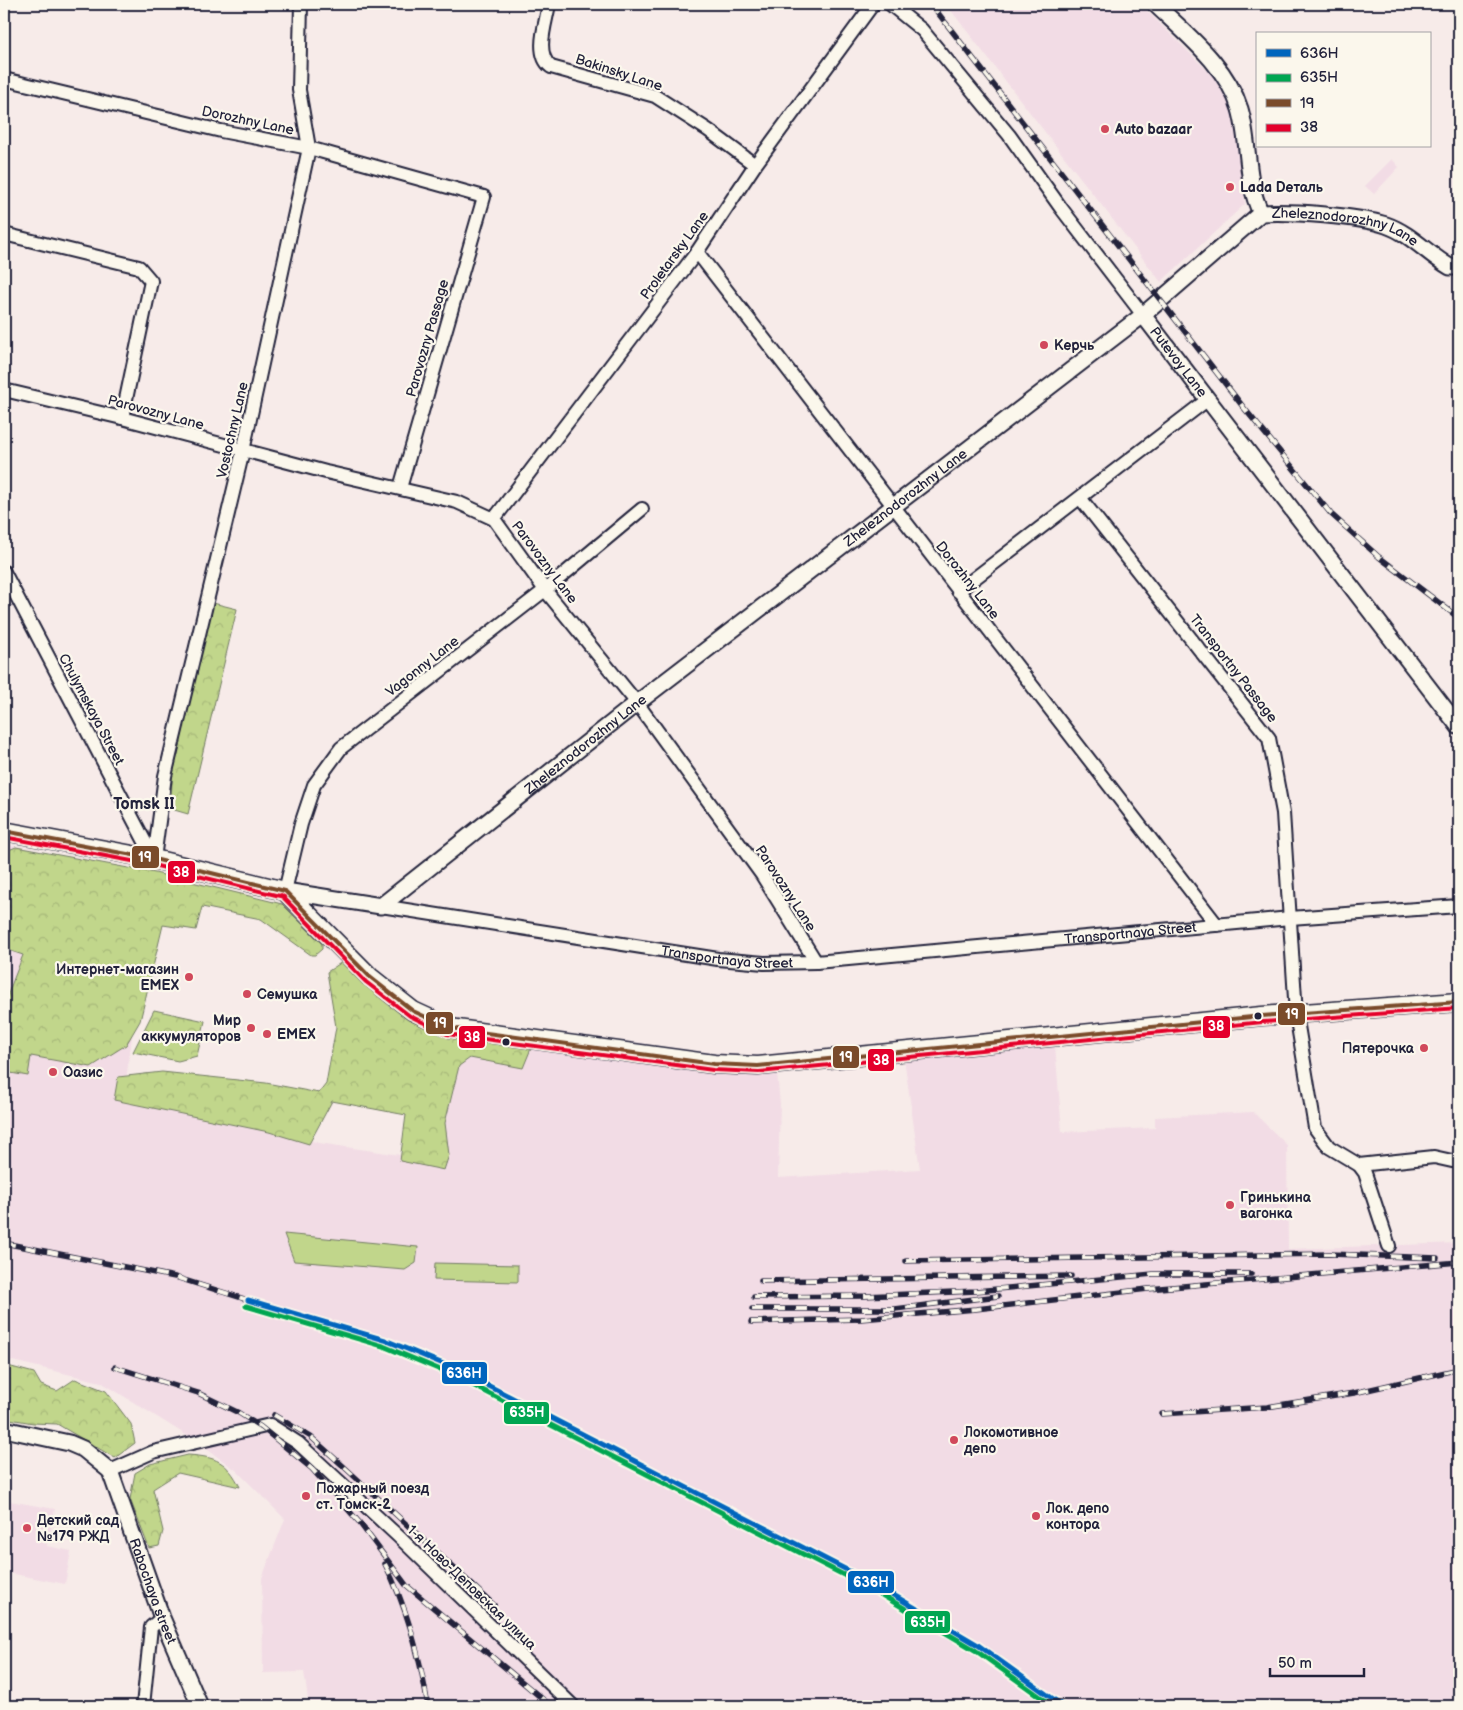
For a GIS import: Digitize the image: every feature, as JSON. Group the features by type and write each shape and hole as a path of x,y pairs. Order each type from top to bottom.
{"main road":[{"name":"Transportnaya Street","path":"4,831 154,859 285,891"},
{"path":"285,891 370,977 413,1011 450,1028 714,1064 758,1066 1296,1014 1459,1002"}],"street":[{"name":"Vostochny Lane","path":"154,859 165,776 243,451 309,148 299,90 302,4"},
{"name":"Bakinsky Lane","path":"549,4 542,54 545,62 552,68 655,96 708,130 755,165"},
{"name":"Proletarsky Lane","path":"494,519 697,252 755,165 873,4"},
{"name":"Putevoy Lane","path":"890,4 922,30 1009,135 1061,208 1459,727"},
{"path":"1155,4 1222,73 1234,92 1240,110 1253,198 1261,213"},
{"name":"Dorozhny Lane","path":"4,79 221,131 309,148 484,197"},
{"name":"Parovozny Passage","path":"400,488 484,197"},
{"name":"Zheleznodorozhny Lane","path":"381,906 637,703 893,509 1143,315 1261,213 1331,217 1387,226 1450,267 1459,267"},
{"path":"4,234 139,267 151,281 122,418"},
{"name":"Dorozhny Lane","path":"697,252 893,509 1217,925"},
{"name":"Parovozny Lane","path":"4,390 122,418 243,451 457,502 494,519 545,590 637,703 762,875 816,962"},
{"path":"958,591 1207,400"},
{"name":"Transportny Passage","path":"1081,498 1270,738 1283,813 1296,1014 1315,1128 1328,1147 1359,1165"},
{"name":"Vagonny Lane","path":"285,891 301,824 314,784 341,748 545,590 642,509"},
{"name":"Chulymskaya Street","path":"4,572 154,859"},
{"name":"Transportnaya Street","path":"285,891 718,959 764,963 816,962 1290,918 1459,906"},
{"path":"1359,1165 1434,1156 1452,1161 1459,1160"},
{"path":"1359,1165 1365,1173 1389,1246"},
{"name":"1-я Ново-Деповская улица","path":"110,1471 153,1452 270,1425 298,1442 573,1706"},
{"path":"4,1429 69,1443 83,1449 110,1471"},
{"name":"Rabochaya street","path":"110,1471 162,1618 200,1706"},
{"path":"143,1706 151,1627 162,1618"}],"shaded area":[{"path":"946,4 1140,4 1216,79 1227,97 1233,114 1245,204 1161,282"},
{"path":"1392,159 1399,167 1374,194 1365,186"},
{"path":"4,844 155,873 126,1080 319,1143 434,1160 454,1035 777,1073 780,1104 778,1178 920,1169 904,1058 1055,1045 1062,1132 1155,1128 1155,1117 1253,1112 1287,1145 1288,1249 1459,1243 1459,1706 583,1706 581,1704 579,1706 309,1706 304,1672 263,1673 262,1578 285,1519 236,1470 194,1440 101,1382 4,1359"},
{"name":"Детский сад №179 РЖД","path":"4,1500 55,1509 47,1546 71,1551 65,1584 4,1572"}],"green space":[{"path":"213,603 237,609 188,814 171,809 172,778"},
{"path":"16,847 155,873 282,904 322,944 322,949 315,955 311,955 261,919 202,907 196,930 163,925 140,1021 126,1045 91,1067 31,1056 28,1076 5,1072 4,1004 23,955 5,949 4,952 4,852"},
{"path":"345,960 411,1016 532,1046 523,1068 470,1058 459,1066 445,1123 449,1155 444,1170 400,1161 406,1115 332,1101 309,1144 269,1132 114,1100 118,1077 162,1072 266,1083 319,1093 326,1084 336,1027 327,972"},
{"path":"154,1010 205,1021 197,1056 178,1061 133,1052"},
{"path":"284,1234 418,1247 416,1263 405,1270 294,1261"},
{"path":"435,1263 518,1265 518,1282 434,1280"},
{"path":"4,1365 34,1373 41,1385 57,1391 75,1379 106,1391 131,1424 135,1443 115,1458 57,1424 33,1423 4,1418"},
{"path":"188,1455 206,1457 220,1462 230,1471 240,1487 178,1473 153,1489 163,1531 159,1546 149,1548 130,1499 135,1473 150,1464"}],"railway":[{"path":"931,4 1244,408 1331,514 1379,557 1459,618"},
{"path":"4,1243 175,1277 248,1300"},
{"path":"906,1261 1330,1254 1437,1258"},
{"path":"751,1322 861,1319 976,1309 1148,1289 1459,1262"},
{"path":"754,1297 865,1296 976,1291 1153,1274 1251,1274"},
{"path":"761,1281 1071,1276"},
{"path":"752,1309 895,1309 998,1296"},
{"path":"115,1367 198,1393 239,1413 261,1427 312,1469 359,1522 406,1585 551,1706"},
{"path":"1162,1414 1267,1407 1354,1393 1459,1369"},
{"path":"274,1415 311,1437 494,1605"},
{"path":"385,1564 407,1616 421,1669 428,1706"}],"transit line":[{"name":"19","path":"4,831 154,859 285,891"},
{"name":"38","path":"4,837 153,865 284,897"},
{"name":"19","path":"285,891 370,977 413,1011 450,1028 714,1064 758,1066 1262,1016 1459,1002"},
{"name":"38","path":"281,895 366,982 410,1016 447,1034 713,1070 759,1072 1263,1022 1459,1008"},
{"name":"636Н","path":"248,1300 385,1340 458,1370 878,1586 978,1645 1063,1706"},
{"name":"635Н","path":"246,1306 383,1346 455,1376 875,1591 975,1650 1053,1706"}],"place":[{"name":"Auto bazaar","path":"1105,129"},
{"name":"Lada Dеталь","path":"1230,187"},
{"name":"Керчь","path":"1044,345"},
{"name":"Интернет-магазин EMEX","path":"189,977"},
{"name":"Семушка","path":"247,994"},
{"name":"Мир аккумуляторов","path":"251,1028"},
{"name":"EMEX","path":"267,1034"},
{"name":"Пятерочка","path":"1424,1048"},
{"name":"Оазис","path":"53,1072"},
{"name":"Гринькина вагонка","path":"1230,1205"},
{"name":"Локомотивное депо","path":"954,1440"},
{"name":"Пожарный поезд ст. Томск-2","path":"306,1496"},
{"name":"Лок. депо контора","path":"1036,1516"},
{"name":"Детский сад №179 РЖД","path":"27,1528"}],"district":[{"name":"Tomsk II","path":"144,803"}]}
